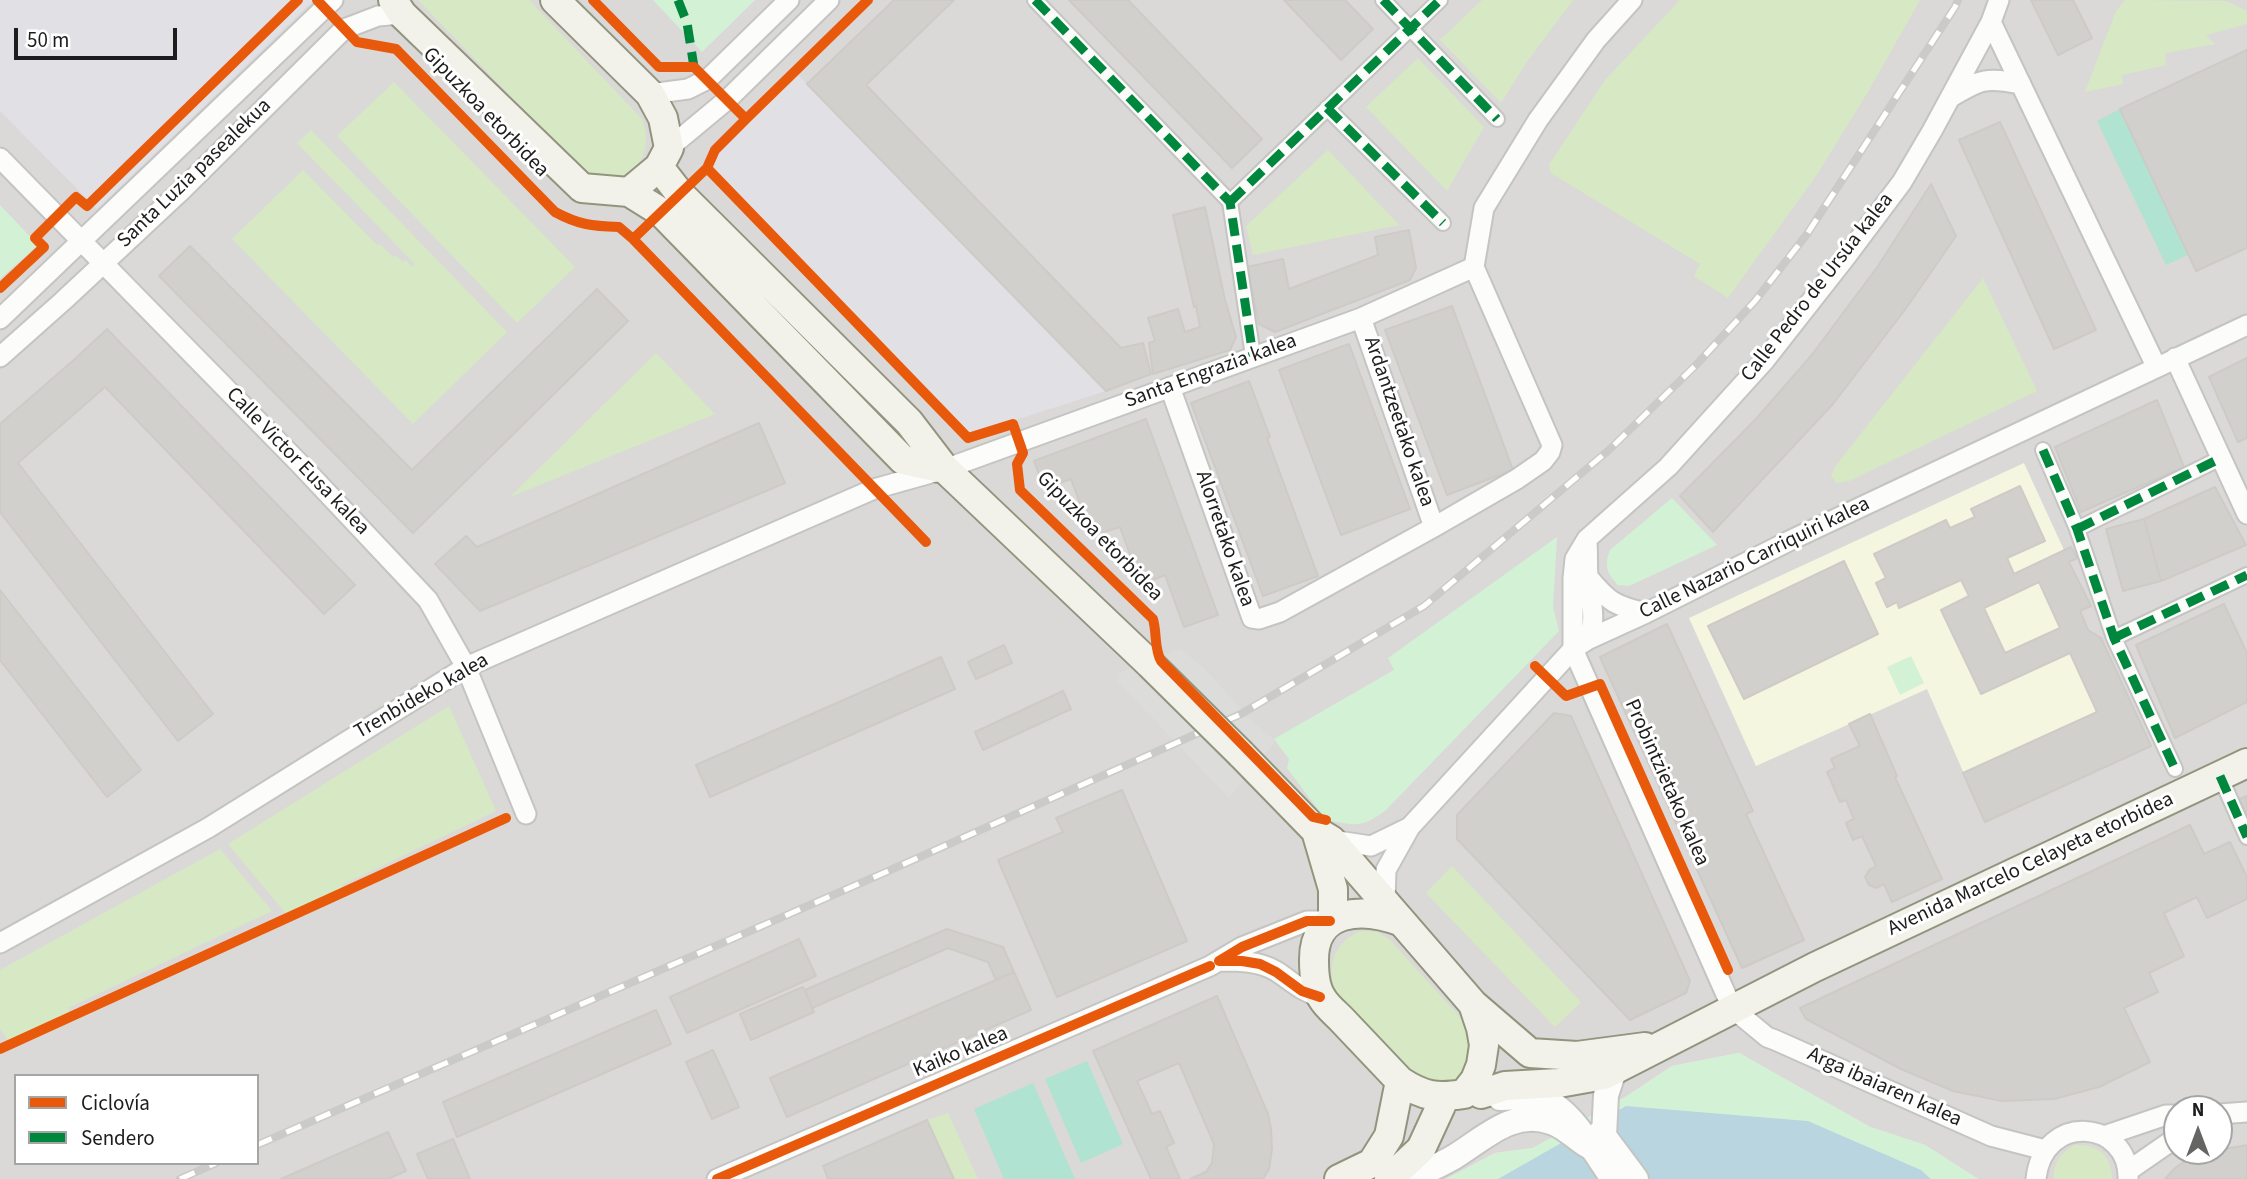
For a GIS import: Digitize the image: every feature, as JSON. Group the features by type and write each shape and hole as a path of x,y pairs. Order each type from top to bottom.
{"main road":[{"path":"555,0 650,94 663,118 664,157 680,194 909,422 945,469 1150,664 1323,835 1473,1004 1530,1053"},
{"path":"397,7 582,188 629,192 661,212 903,460 945,469"},
{"path":"629,192 664,157"},
{"name":"Avenida Marcelo Celayeta etorbidea","path":"1558,1103 1604,1075 1822,963 2247,763"},
{"path":"1323,835 1333,889 1332,920"},
{"path":"1393,912 1384,915 1349,914 1332,920 1318,939 1314,955 1314,975 1320,997 1400,1081 1414,1090 1428,1096 1463,1095 1505,1086 1558,1103"},
{"path":"1389,1179 1421,1149 1475,1080 1481,1065 1483,1045 1473,1004"},
{"name":"Avenida Marcelo Celayeta etorbidea","path":"1530,1053 1577,1056 1661,1045"},
{"path":"1339,1179 1372,1163 1389,1136 1400,1081"}],"street":[{"name":"Santa Luzia pasealekua","path":"0,319 333,0"},
{"path":"650,94 688,89 708,79 789,0"},
{"path":"664,157 829,0"},
{"path":"1035,0 1230,202 1253,356"},
{"path":"1383,0 1497,120"},
{"path":"1230,202 1440,0"},
{"path":"1474,267 1484,208 1538,120 1596,40 1632,0"},
{"name":"Calle Pedro de Ursúa kalea","path":"1581,644 1573,578 1575,559 1587,539 1668,467 1765,360 1845,258 1902,182 1991,22 1999,0"},
{"name":"Santa Luzia pasealekua","path":"0,357 183,188 344,29 397,7"},
{"path":"1991,22 2156,366"},
{"path":"1951,97 1977,81 1996,79 2021,84"},
{"path":"1327,108 1443,223"},
{"name":"Calle Victor Eusa kalea","path":"0,158 299,463 428,600 466,667 526,814"},
{"name":"Santa Engrazia kalea","path":"945,469 1361,318 1474,267"},
{"name":"Ardantzeetako kalea","path":"1357,568 1434,527 1543,461 1550,452 1552,445 1474,267"},
{"name":"Ardantzeetako kalea","path":"1361,318 1434,527"},
{"name":"Calle Nazario Carriquiri kalea","path":"1393,912 1386,870 1410,827 1581,644 1803,534 2247,325"},
{"path":"2175,358 2247,514"},
{"name":"Alorretako kalea","path":"1170,387 1252,618 1259,620 1280,612 1357,568"},
{"path":"2043,450 2077,529 2114,638 2175,769"},
{"path":"2077,529 2221,458"},
{"name":"Trenbideko kalea","path":"0,943 208,828 466,667 874,489 945,469"},
{"path":"1581,644 1593,629 1587,539"},
{"path":"2114,638 2247,575"},
{"path":"1588,577 1606,599 1624,608 1646,613"},
{"name":"Probintzietako kalea","path":"1581,644 1732,1008"},
{"path":"2220,776 2247,837"},
{"name":"Calle Nazario Carriquiri kalea","path":"1323,835 1371,846 1410,827"},
{"name":"Kaiko kalea","path":"717,1179 1219,961 1242,947 1307,920 1332,920"},
{"name":"Kaiko kalea","path":"1219,961 1260,964 1302,991 1320,997"},
{"name":"Arga ibaiaren kalea","path":"1732,1008 1767,1037 1991,1136 2045,1150"},
{"path":"1530,1053 1558,1103 1636,1179"},
{"path":"1613,1179 1598,1142 1606,1095 1614,1071"},
{"path":"1558,1103 1553,1122 1567,1129 1580,1143 1598,1142"},
{"path":"1410,1179 1454,1157 1502,1124 1558,1103"},
{"path":"2104,1136 2163,1116"},
{"path":"2036,1179 2038,1164 2045,1150 2065,1134 2078,1131 2104,1136 2116,1145 2124,1157 2128,1175 2163,1148"}],"shaded area":[{"path":"0,0 2247,0 2247,1179 1978,1179 1925,1145 1870,1127 1739,1053 1672,1066 1627,1096 1533,1148 1495,1153 1446,1179 0,1179"},
{"path":"0,0 314,0 97,209 0,111"},
{"path":"798,75 1106,391 969,435 710,167 719,150"},
{"path":"2024,463 2064,550 2071,547 2077,558 2070,562 2091,606 2080,612 2088,630 2101,638 2151,746 1985,822 1927,689 1756,766 1689,618"}],"green space":[{"path":"418,0 529,0 642,119 646,144 639,164 622,176 610,178 594,175 573,161"},
{"path":"653,0 755,0 702,52"},
{"path":"1482,0 1573,0 1526,63 1501,103 1440,40"},
{"path":"1680,0 1920,0 1818,173 1728,298 1694,276 1700,264 1551,173 1549,165 1605,80"},
{"path":"2125,0 2226,1 2247,11 2247,24 2206,35 2215,44 2165,53 2166,65 2122,75 2123,84 2085,92 2116,11"},
{"path":"1418,58 1484,127 1447,191 1366,107"},
{"path":"394,82 575,267 517,323 337,136"},
{"path":"2120,109 2190,254 2166,265 2097,121"},
{"path":"311,130 507,332 413,424 232,239 303,170 377,245 380,244 393,257 395,255 403,262 405,260 413,267 414,263 297,143"},
{"path":"1328,150 1399,225 1253,255 1246,226"},
{"path":"0,205 38,245 0,279"},
{"path":"1983,278 2037,391 1849,481 1836,483 1831,475 1837,464"},
{"path":"656,353 715,414 510,497"},
{"path":"1672,498 1717,545 1629,586 1618,585 1608,569 1610,550"},
{"path":"1557,537 1553,607 1559,631 1386,810 1358,824 1326,820 1287,768 1289,759 1274,739 1394,670 1388,658"},
{"path":"1911,656 1924,683 1900,695 1887,667"},
{"path":"449,706 496,811 342,885 344,890 288,916 228,844"},
{"path":"220,849 272,911 68,1008 70,1013 8,1041 0,1029 0,970"},
{"path":"1452,866 1581,1002 1555,1027 1426,893"},
{"path":"1362,931 1377,932 1389,939 1470,1028 1475,1055 1458,1078 1440,1083 1419,1081 1339,998 1332,978 1334,958 1344,941"},
{"path":"1739,1053 1870,1127 1925,1145 1978,1179 1931,1179 1921,1170 1808,1121 1627,1106 1498,1179 1446,1179 1496,1153 1533,1148 1627,1096 1672,1066"},
{"path":"1087,1061 1123,1144 1081,1163 1045,1079"},
{"path":"1033,1083 1075,1179 1004,1179 974,1109"},
{"path":"948,1113 978,1179 954,1179 927,1120"},
{"path":"2075,1145 2097,1149 2102,1153 2109,1164 2112,1179 2054,1179 2059,1159"}],"water":[{"path":"1626,1106 1808,1121 1921,1170 1931,1179 1498,1179"}],"pier":[{"path":"1181,649 1206,670 1254,723 1276,741 1229,798 1118,682 1120,672"}],"building":[{"path":"894,0 954,0 866,85 1121,348 1143,343 1151,374 1106,391 807,84"},
{"path":"1069,0 1128,0 1262,139 1232,168"},
{"path":"1284,0 1345,0 1373,29 1341,60"},
{"path":"2031,0 2073,0 2092,38 2058,55"},
{"path":"2247,50 2247,248 2196,271 2120,109"},
{"path":"2000,122 2096,330 2054,349 1959,140"},
{"path":"1931,184 1956,236 1907,307 1833,404 1713,532 1680,496 1755,420 1811,356 1878,266"},
{"path":"1205,207 1225,300 1236,337 1230,350 1153,374 1149,343 1155,341 1148,318 1178,309 1185,332 1200,327 1173,215"},
{"path":"1409,230 1416,268 1410,280 1275,332 1259,324 1247,267 1283,259 1289,289 1378,255 1375,237"},
{"path":"190,246 412,470 597,289 628,321 413,533 159,276"},
{"path":"1452,306 1513,470 1447,495 1385,330"},
{"path":"107,329 355,585 324,614 105,387 18,463 213,714 178,741 0,512 0,424"},
{"path":"1349,344 1410,509 1341,535 1279,370"},
{"path":"2247,358 2247,438 2238,442 2209,377"},
{"path":"1249,381 1318,576 1263,596 1191,403"},
{"path":"2157,400 2184,467 2081,512 2055,447"},
{"path":"1146,419 1218,615 1184,627 1165,575 1141,585 1120,527 1092,536 1071,479 1044,488 1034,461"},
{"path":"759,423 785,483 480,611 435,564 466,536 477,547"},
{"path":"2020,486 2045,541 2007,558 2014,574 2071,547 2077,558 2069,562 2091,606 2080,611 2088,630 2101,638 2151,746 1985,822 1963,773 2097,712 2070,653 1981,694 1941,610 1969,596 1961,580 1899,608 1897,602 1887,607 1876,583 1886,578 1874,554 1946,520 1950,528 1975,517 1971,509","holes":["2039,582 2060,628 2005,653 1984,608"]},
{"path":"2215,487 2246,545 2161,581 2144,519"},
{"path":"2144,519 2161,581 2123,591 2106,529"},
{"path":"1844,561 1878,634 1744,699 1708,626"},
{"path":"0,590 141,770 107,797 0,660"},
{"path":"2224,604 2247,653 2247,702 2175,738 2136,645"},
{"path":"1667,624 1753,811 1746,814 1804,940 1742,968 1600,657"},
{"path":"1004,645 1012,663 976,679 968,662"},
{"path":"941,657 955,689 710,797 696,765"},
{"path":"1063,691 1071,709 983,750 975,732"},
{"path":"1554,713 1571,716 1690,981 1686,993 1630,1020 1457,839 1457,815"},
{"path":"1870,714 1897,776 1895,777 1942,879 1892,902 1884,884 1877,888 1869,885 1865,877 1869,870 1876,866 1862,836 1853,840 1846,823 1854,819 1846,800 1840,802 1827,772 1835,768 1831,759 1860,746 1849,724"},
{"path":"1122,790 1187,941 1057,997 998,860 1063,832 1056,818"},
{"path":"2247,796 2247,825 2234,801"},
{"path":"2190,825 2204,854 2230,842 2247,877 2247,899 2207,918 2197,897 2164,913 2184,956 2149,973 2158,992 2124,1008 2150,1062 2099,1087 2054,1099 2002,1101 1953,1091 1901,1069 1806,1019 1800,1008"},
{"path":"947,929 1003,947 1014,972 996,980 988,962 948,948 812,1008 805,990"},
{"path":"799,939 816,976 687,1033 670,997"},
{"path":"1014,972 1031,1010 787,1117 770,1078"},
{"path":"803,987 814,1012 751,1040 740,1014"},
{"path":"1217,996 1268,1114 1272,1149 1269,1169 1263,1179 1190,1179 1206,1172 1212,1163 1214,1144 1179,1063 1137,1081 1152,1114 1160,1111 1174,1143 1166,1147 1180,1179 1151,1179 1093,1051"},
{"path":"656,1010 671,1044 457,1137 443,1102"},
{"path":"713,1050 739,1107 712,1119 686,1062"},
{"path":"927,1120 954,1179 828,1179 823,1166"},
{"path":"388,1132 406,1171 388,1179 281,1179"},
{"path":"453,1139 470,1179 428,1179 417,1154"},
{"path":"2247,1145 2247,1179 2165,1179 2179,1165 2233,1165 2233,1147"}],"railway":[{"path":"259,1144 886,872 1241,714 1424,606 1609,450 1696,365 1755,301 1807,234 1958,0"},
{"path":"180,1179 212,1165"}],"marked path":[{"path":"678,0 687,23 694,67"},
{"path":"1035,0 1230,202 1253,356"},
{"path":"1383,0 1497,119"},
{"path":"1230,202 1440,0"},
{"path":"1327,108 1443,223"},
{"path":"2043,450 2077,529 2114,638 2175,769"},
{"path":"2077,529 2221,458"},
{"path":"2114,638 2247,575"},
{"path":"2220,776 2247,837"}],"cycle path":[{"path":"0,288 44,247 35,238 76,197 87,206 298,0"},
{"name":"Gipuzkoa etorbidea","path":"317,0 357,42 396,49 555,212 586,224 619,227 633,239 926,542"},
{"name":"Gipuzkoa etorbidea","path":"593,0 659,67 694,67 746,119 715,150 707,168 968,438 1013,424 1023,453 1017,464 1020,490 1153,619 1161,661 1313,817 1326,820"},
{"path":"746,119 868,0"},
{"path":"633,239 707,168"},
{"path":"1535,666 1566,696 1600,684 1728,970"},
{"path":"0,1049 506,818"},
{"path":"1219,961 1242,947 1307,921 1330,921"},
{"path":"1219,961 1260,964 1302,991 1320,997"},
{"path":"717,1179 1210,966"}]}
